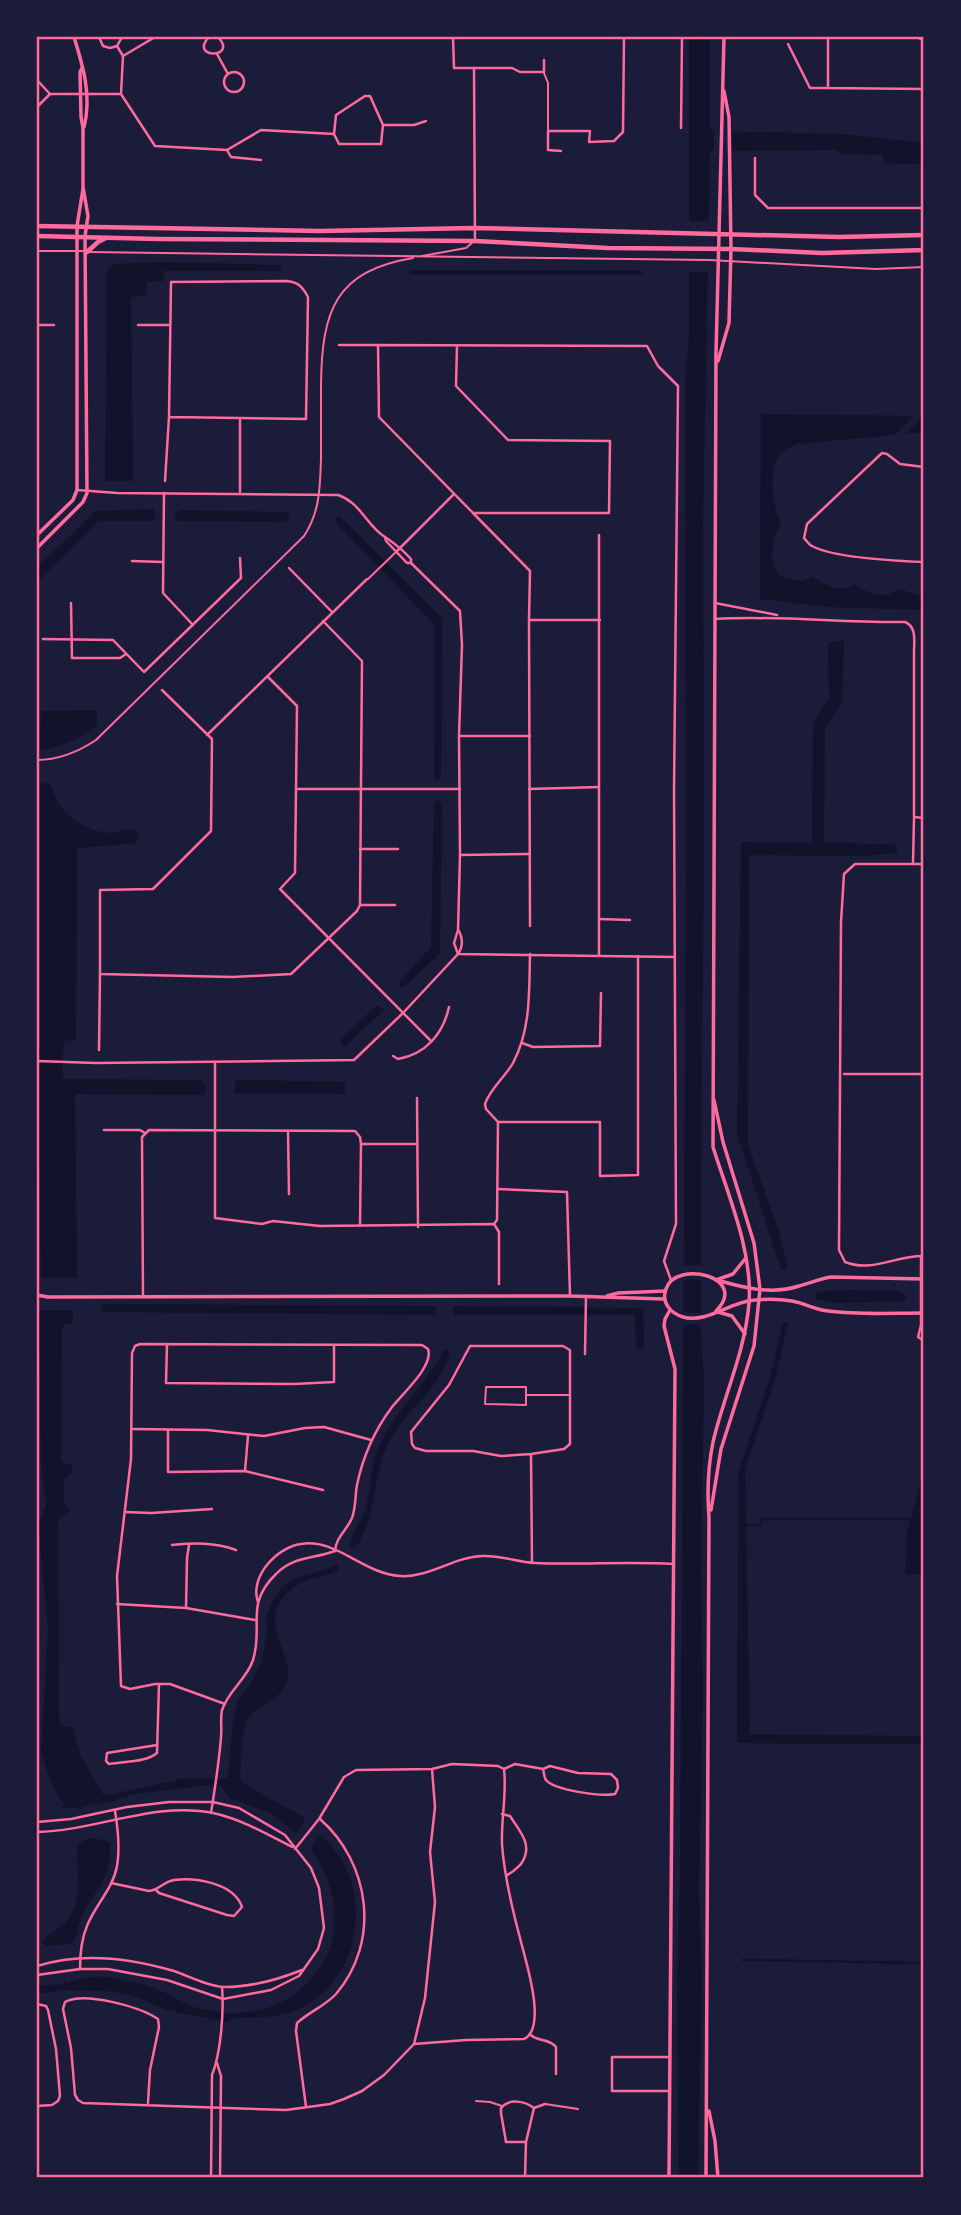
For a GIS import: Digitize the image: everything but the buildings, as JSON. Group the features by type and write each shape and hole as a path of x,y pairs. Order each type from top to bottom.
{"main road":[{"path":"37,226 306,231 475,228 731,236 924,235"},
{"path":"37,236 475,241 608,248 731,248 845,253 924,250"},
{"path":"87,251 107,238"}],"street":[{"path":"37,535 73,500 77,490 77,226 83,187 83,95 82,68 74,37"},
{"path":"99,37 106,47 117,46"},
{"path":"117,46 122,37"},
{"path":"123,56 155,37"},
{"path":"209,37 204,47 211,54 217,54 221,50 223,44 218,37"},
{"path":"453,37 454,68 512,68 520,72 544,72 544,60"},
{"path":"561,151 548,150 548,131 590,131 589,142 614,141 623,132 624,37"},
{"path":"681,128 682,37"},
{"path":"706,2178 708,1490 714,1441 745,1334 749,1300 746,1257 713,1147 717,363 715,260 721,235 724,37"},
{"path":"828,37 828,88"},
{"path":"788,44 810,88 924,89"},
{"path":"117,46 123,56 121,94 155,146 227,150 261,131 334,134"},
{"path":"217,54 228,74"},
{"path":"474,68 475,241"},
{"path":"228,74 240,74 244,83 241,89 235,92 227,88 224,79 228,74"},
{"path":"37,80 50,94 121,94"},
{"path":"717,363 729,323 731,261 729,126 724,90"},
{"path":"37,107 50,94"},
{"path":"365,96 370,96 383,125 381,144 339,144 334,134 336,115 365,96"},
{"path":"383,125 414,125 426,121"},
{"path":"227,150 231,157 261,160"},
{"path":"755,158 755,194 768,208 924,208"},
{"path":"38,545 83,502 87,493 85,236 88,216 83,187"},
{"path":"165,481 171,282 286,281 296,282 303,287 308,297 306,419 169,417"},
{"path":"37,325 54,325"},
{"path":"138,325 169,325"},
{"path":"339,345 648,346 658,366 678,387 676,1224 663,1261 673,1279"},
{"path":"378,345 379,417 530,571 530,926"},
{"path":"457,346 456,386 508,440 610,441 608,513 473,513"},
{"path":"240,418 240,492"},
{"path":"924,467 901,464 882,453 807,524 804,538 810,546 834,552 890,561 924,562"},
{"path":"77,490 87,493 240,492 345,497 360,509 407,563 411,563 460,611 460,855 458,930 454,943 458,954"},
{"path":"164,493 163,593 193,625"},
{"path":"396,552 454,494"},
{"path":"599,535 599,955"},
{"path":"385,537 389,537 411,559 411,563"},
{"path":"43,639 113,640 144,672 241,578 240,558"},
{"path":"132,561 163,562"},
{"path":"289,568 332,612"},
{"path":"207,735 367,579"},
{"path":"71,603 72,658 120,659 126,654"},
{"path":"715,603 803,621 905,622 913,628 913,864"},
{"path":"715,619 780,617"},
{"path":"529,620 600,620"},
{"path":"100,974 233,977 291,974 357,911 360,905 362,661 323,621"},
{"path":"268,677 297,706 295,873 280,888 431,1041"},
{"path":"99,1050 100,890 153,889 211,831 212,739 162,690"},
{"path":"459,736 530,736"},
{"path":"529,789 599,787"},
{"path":"296,789 460,789"},
{"path":"914,817 924,817"},
{"path":"360,849 398,849"},
{"path":"460,855 530,854"},
{"path":"924,864 855,863 844,874 841,922 839,1250 845,1262 857,1267 880,1265 909,1256 922,1256 922,1313 918,1337 924,1341"},
{"path":"360,905 395,905"},
{"path":"599,919 630,920"},
{"path":"38,1061 354,1060 458,954 461,949 461,936 458,930"},
{"path":"458,954 675,957"},
{"path":"494,1224 498,1122 486,1109 486,1099 504,1077 522,1043 529,1006 530,954"},
{"path":"498,1122 600,1122 600,1175 638,1175 638,956"},
{"path":"522,1043 533,1047 600,1046 601,993"},
{"path":"393,1056 398,1059 409,1057 422,1050 440,1032 449,1007"},
{"path":"215,1062 215,1218 262,1224 273,1221 320,1226 418,1227 494,1224"},
{"path":"842,1074 924,1074"},
{"path":"709,1517 722,1449 754,1346 760,1300 754,1243 723,1142 712,1094"},
{"path":"417,1098 418,1227"},
{"path":"104,1130 140,1130 145,1133"},
{"path":"143,1297 142,1137 149,1130 355,1131 361,1144 360,1225"},
{"path":"288,1131 289,1194"},
{"path":"361,1144 417,1144"},
{"path":"497,1189 567,1192 570,1296"},
{"path":"494,1224 499,1232 499,1284"},
{"path":"714,1279 733,1274 746,1257"},
{"path":"922,1313 825,1311 790,1300 749,1300 695,1318 672,1312 664,1299 665,1291 673,1279 688,1273 704,1275 749,1290 798,1287 817,1279 831,1277 923,1279"},
{"path":"714,1279 725,1289 726,1296 724,1303 715,1312"},
{"path":"605,1296 665,1291"},
{"path":"37,1294 48,1297 605,1296 664,1299"},
{"path":"585,1354 586,1296"},
{"path":"669,2178 675,1369 664,1326 665,1318 672,1312"},
{"path":"715,1312 732,1315 745,1334"},
{"path":"225,1704 198,1696 177,1685 159,1684 130,1689 121,1686 117,1604 119,1549 133,1429 133,1349 140,1344 167,1344 422,1345 428,1349 430,1356 422,1371 386,1414 371,1440 360,1473 353,1515 336,1542 335,1551"},
{"path":"167,1344 166,1383 294,1384 334,1382 334,1345"},
{"path":"470,1346 566,1346 571,1353 570,1444 564,1449 531,1454 501,1456 473,1451 420,1450 412,1444 410,1435 449,1385 470,1346"},
{"path":"133,1429 277,1435 305,1428 324,1427 371,1440"},
{"path":"168,1430 169,1472 245,1472 323,1490"},
{"path":"245,1472 248,1435"},
{"path":"531,1454 531,1563"},
{"path":"125,1512 212,1509"},
{"path":"258,1602 256,1596 261,1577 271,1560 289,1547 315,1543 327,1545 372,1569 402,1577 483,1556 531,1563 674,1564"},
{"path":"186,1608 187,1558 190,1544"},
{"path":"172,1545 220,1544 236,1550"},
{"path":"211,1813 218,1773 221,1717 225,1704 253,1660 257,1643 255,1620 258,1602 268,1583 284,1567 302,1558 335,1551"},
{"path":"117,1604 186,1608 255,1620"},
{"path":"157,1745 107,1754 106,1761 109,1763 154,1756 157,1753 159,1684"},
{"path":"295,1849 319,1819 339,1783 356,1770 432,1769 452,1764 498,1766 504,1769"},
{"path":"504,1769 515,1764 543,1769 550,1766 578,1773 611,1774 617,1780 618,1788 615,1794 584,1794 550,1783 544,1777 543,1769"},
{"path":"148,2103 158,2019 129,2006 96,2000 71,1999 65,2002 63,2009 78,2100 83,2103 148,2103 286,2110 330,2104 362,2091 384,2075 414,2044 425,1998 435,1902 430,1852 435,1807 432,1769"},
{"path":"414,2044 520,2039 531,2035 534,2029 534,2004 502,1847 504,1769"},
{"path":"37,1822 71,1819 127,1807 169,1802 213,1802 239,1808 285,1835 311,1868 319,1888 324,1928 318,1950 299,1976 271,1990 223,1999 143,1974 107,1969 80,1969 37,1975"},
{"path":"80,1969 82,1943 87,1926 117,1867 115,1811"},
{"path":"37,1832 57,1832 183,1811 211,1813 251,1826 295,1849"},
{"path":"502,1814 510,1816 527,1845 525,1857 514,1872 507,1875"},
{"path":"306,2107 297,2023 334,1996 345,1983 358,1957 365,1930 364,1905 355,1866 337,1836 319,1819"},
{"path":"111,1883 149,1891 174,1880 207,1882 234,1894 242,1906 234,1916 226,1915 159,1894 156,1890"},
{"path":"37,1966 110,1957 134,1961 222,1987 273,1982 306,1968"},
{"path":"211,2178 212,2075 217,2063 222,1987"},
{"path":"37,2004 46,2006 48,2010 56,2049 58,2101 52,2105 37,2106"},
{"path":"531,2035 550,2041 556,2047 556,2074"},
{"path":"670,2057 612,2057 612,2091 670,2091"},
{"path":"217,2063 221,2076 220,2178"},
{"path":"526,2142 506,2142 502,2106 513,2102 527,2103 534,2108"},
{"path":"534,2108 545,2104"},
{"path":"707,2105 715,2141 718,2178"},
{"path":"525,2178 526,2142 534,2108"},
{"path":"37,2176 192,2178"},
{"path":"239,2178 314,2178"}],"lane":[{"path":"544,72 548,83 548,131"},
{"path":"37,760 72,754 96,740 296,544 311,526 320,494 323,332 328,315 346,288 358,276 376,267 466,248 475,241"},
{"path":"37,251 715,260 876,269 924,267"},
{"path":"367,579 396,552"},
{"path":"486,1387 526,1387 526,1395 526,1405 485,1404 486,1387"},
{"path":"526,1395 570,1395"},
{"path":"476,2101 502,2106"},
{"path":"545,2104 578,2109"}],"shaded area":[{"path":"689,37 710,37 710,128 714,131 842,134 924,143 924,164 884,163 883,155 839,154 837,150 710,151 703,521 701,1332 704,1381 699,1889 702,1978 698,2178 679,2178 677,2000 680,1882 686,888 685,381 689,336"},
{"path":"159,262 282,265 280,271 163,271 164,281 147,282 145,296 131,297 133,481 105,481 107,270 114,264"},
{"path":"411,270 639,270 643,275 409,275"},
{"path":"761,414 924,416 924,432 797,444 782,452 775,464 772,481 781,524 773,543 772,558 780,576 800,581 811,576 827,585 844,589 855,584 866,591 883,596 898,588 924,598 924,610 829,607 760,599"},
{"path":"154,509 155,521 99,521 37,582 37,567 96,511"},
{"path":"179,510 288,512 289,519 285,522 177,521 174,518"},
{"path":"339,516 442,618 441,777 438,780 434,778 435,625 336,523"},
{"path":"844,641 842,703 825,727 824,842 897,845 897,853 861,856 749,855 748,1144 778,1229 787,1266 785,1270 781,1270 737,1133 741,842 812,843 813,723 829,698 828,642"},
{"path":"97,710 97,725 84,735 56,747 40,750 41,711"},
{"path":"40,783 50,784 63,810 81,824 96,831 110,833 137,830 140,839 135,843 77,848 76,1040 65,1041 62,1056 63,1079 202,1080 206,1086 204,1095 75,1094 77,1277 41,1278 38,1067"},
{"path":"437,800 442,803 440,953 401,988 399,982 431,947 434,803"},
{"path":"376,1006 384,1010 344,1047 340,1043 341,1039"},
{"path":"236,1081 345,1082 345,1094 234,1093"},
{"path":"901,1291 907,1297 903,1301 835,1303 816,1299 817,1292"},
{"path":"103,1304 436,1306 436,1315 102,1312"},
{"path":"453,1306 643,1308 644,1348 636,1349 635,1315 454,1315"},
{"path":"73,1310 73,1323 64,1325 62,1330 61,1457 64,1465 72,1464 71,1473 64,1478 64,1503 71,1510 58,1520 61,1725 73,1728 81,1757 104,1796 186,1778 228,1777 234,1713 239,1698 260,1666 268,1632 266,1617 273,1600 281,1588 296,1578 325,1570 338,1563 338,1570 298,1585 281,1600 275,1625 286,1661 286,1684 278,1695 251,1715 244,1731 240,1779 244,1784 305,1818 296,1833 272,1814 230,1798 221,1787 209,1785 135,1794 101,1805 98,1803 82,1807 80,1810 62,1808 64,1804 53,1787 41,1753 48,1631 37,1529 37,1521 40,1520 46,1505 41,1463 39,1311"},
{"path":"783,1322 788,1322 776,1377 745,1470 750,1734 924,1736 924,1744 737,1743 738,1473 771,1374"},
{"path":"447,1349 450,1356 437,1380 399,1426 388,1444 379,1470 368,1522 356,1547 350,1548 366,1508 372,1469 380,1445 394,1420"},
{"path":"924,1470 924,1574 905,1574 907,1531"},
{"path":"319,1836 330,1844 343,1863 351,1881 356,1919 347,1957 338,1974 326,1990 297,2010 258,2018 233,2018 226,2022 167,2010 132,1995 107,1991 65,1990 37,1994 37,1986 63,1984 64,1979 67,1983 105,1977 146,1985 194,2007 221,2013 257,2011 285,2000 301,1989 320,1967 330,1948 333,1934 334,1908 329,1883 310,1848"},
{"path":"88,1838 110,1843 105,1876 86,1908 71,1944 46,1946 44,1939 61,1927 72,1914 78,1886 77,1847"}],"pier":[{"path":"714,127 733,128 732,154 714,154"},
{"path":"685,221 711,221 712,272 685,272"},
{"path":"915,415 924,415 904,436 895,435"},
{"path":"680,1266 706,1266 705,1281 680,1281"},
{"path":"680,1310 705,1312 705,1325 680,1324"}],"waterway":[{"path":"746,1525 760,1525 761,1519 912,1519"},
{"path":"742,1960 924,1963"}]}
